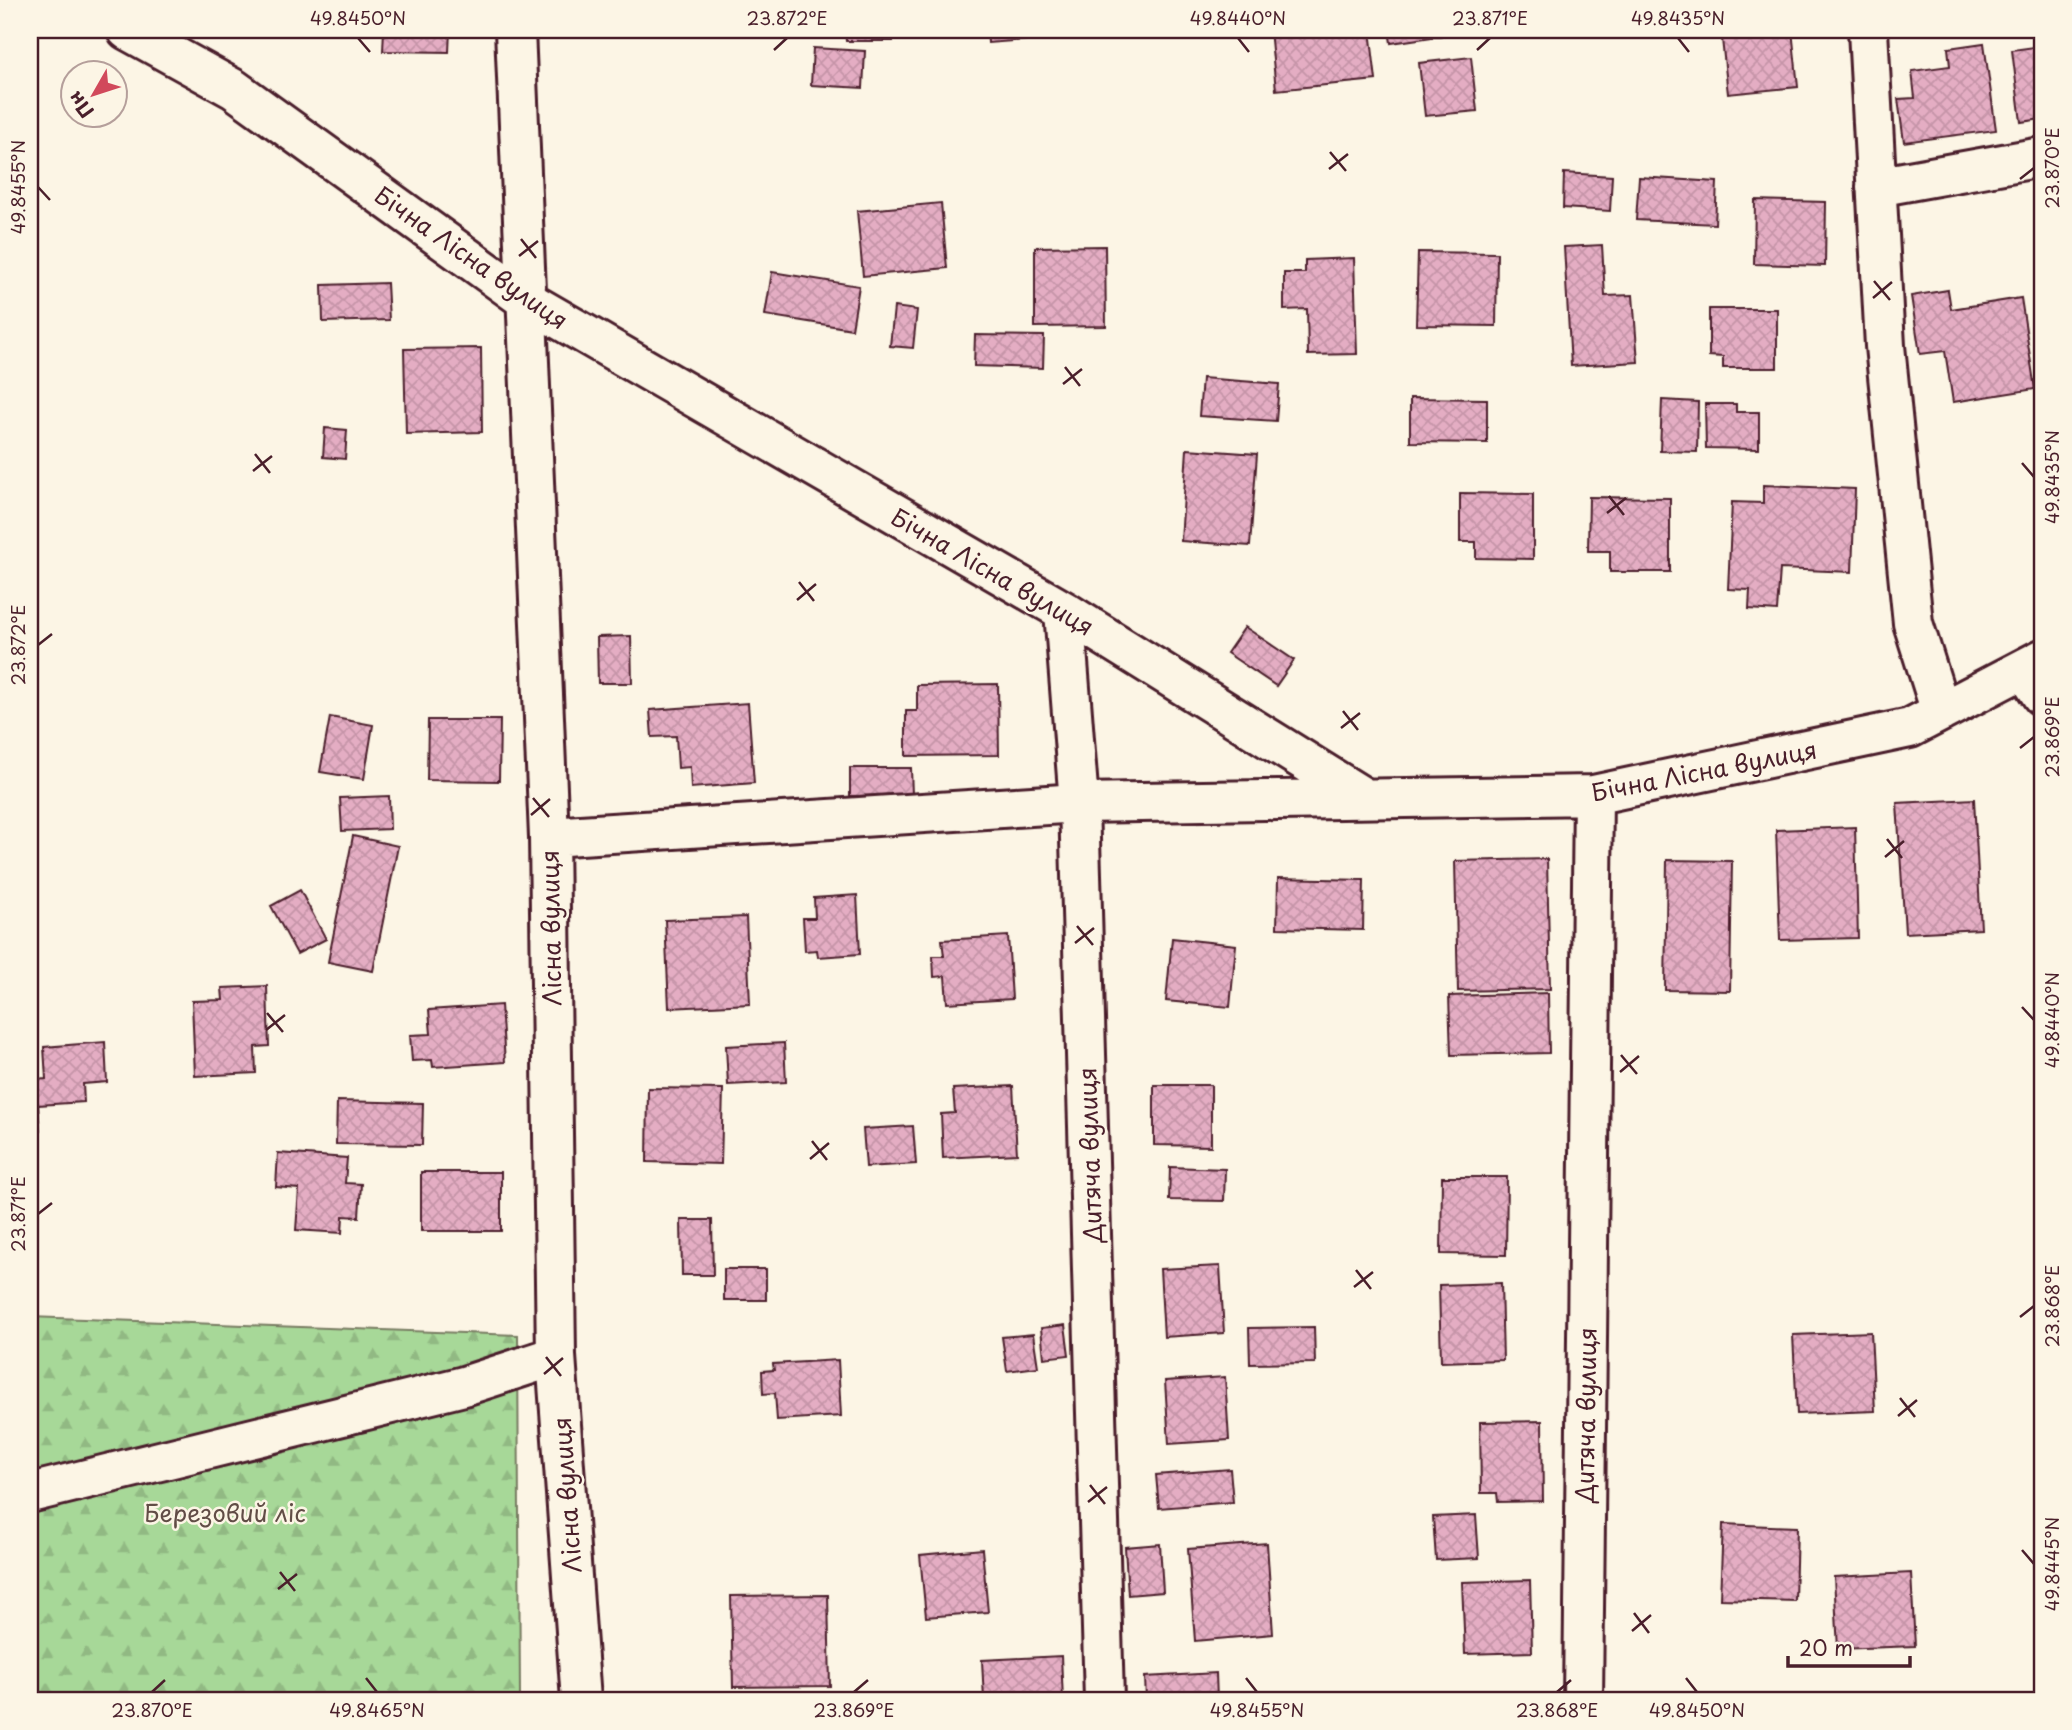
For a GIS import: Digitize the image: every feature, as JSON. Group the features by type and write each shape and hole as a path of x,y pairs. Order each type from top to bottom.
{"street":[{"name":"Бічна Лісна вулиця","path":"127,30 234,89 526,300 1064,611 1361,796 1593,795 1910,728 1941,712 2036,675"},
{"name":"Лісна вулиця","path":"515,30 549,837 556,1356 581,1700"},
{"path":"1868,30 1885,346 1913,623 1941,712"},
{"path":"1876,187 2042,157"},
{"name":"Дитяча вулиця","path":"1064,611 1079,803 1104,1700"},
{"name":"Дитяча вулиця","path":"1583,1700 1593,795"},
{"path":"549,837 1079,803 1361,796"},
{"path":"30,1493 464,1386 556,1356"}],"green space":[{"name":"Березовий ліс","path":"30,1317 518,1335 520,1700 30,1700"}],"building":[{"path":"384,30 450,30 449,52 383,51"},
{"path":"845,30 893,30 893,41 846,41"},
{"path":"987,30 1051,30 1052,38 988,43"},
{"path":"1270,30 1370,30 1376,80 1276,90"},
{"path":"1389,30 1445,30 1446,35 1391,43"},
{"path":"1721,30 1792,30 1798,87 1728,94"},
{"path":"1984,43 1996,130 1904,142 1898,99 1915,98 1912,71 1950,66 1948,48"},
{"path":"2042,46 2042,119 2021,122 2012,50"},
{"path":"813,48 865,51 863,88 811,85"},
{"path":"1471,57 1477,111 1425,116 1419,63"},
{"path":"1564,173 1612,176 1610,211 1563,208"},
{"path":"1639,177 1717,182 1715,224 1636,220"},
{"path":"1755,200 1826,202 1825,266 1754,264"},
{"path":"941,203 947,268 863,276 857,211"},
{"path":"1602,245 1605,296 1633,295 1638,362 1571,366 1564,247"},
{"path":"1105,246 1106,326 1035,327 1035,247"},
{"path":"1418,252 1497,253 1496,326 1416,325"},
{"path":"1354,258 1357,354 1308,355 1307,309 1284,310 1284,273 1305,273 1305,260"},
{"path":"772,272 859,286 852,329 765,315"},
{"path":"387,283 389,320 323,322 322,285"},
{"path":"1948,290 1951,309 2021,298 2035,389 1953,402 1945,351 1920,354 1911,296"},
{"path":"894,307 917,310 913,348 890,346"},
{"path":"1709,309 1777,309 1777,368 1723,368 1723,357 1709,356"},
{"path":"975,335 1044,336 1043,368 974,366"},
{"path":"481,348 482,432 406,434 404,349"},
{"path":"1202,378 1279,384 1276,421 1199,416"},
{"path":"1410,398 1487,399 1487,443 1410,442"},
{"path":"1662,400 1698,402 1697,452 1660,451"},
{"path":"1705,404 1736,404 1736,412 1759,412 1759,449 1706,448"},
{"path":"325,428 347,430 345,459 323,457"},
{"path":"1187,449 1257,454 1250,546 1181,541"},
{"path":"1763,485 1855,489 1852,572 1780,569 1777,611 1749,609 1750,590 1728,589 1732,502 1763,503"},
{"path":"1460,493 1533,494 1533,559 1476,558 1476,542 1460,542"},
{"path":"1589,497 1670,498 1670,572 1610,572 1610,551 1588,551"},
{"path":"1245,627 1294,660 1276,686 1227,653"},
{"path":"631,636 632,683 598,683 597,637"},
{"path":"998,684 999,755 906,756 906,711 917,711 917,685"},
{"path":"748,703 754,783 691,788 690,767 678,768 676,736 652,737 650,710"},
{"path":"330,717 373,725 364,779 320,772"},
{"path":"428,720 500,720 499,781 427,780"},
{"path":"850,768 911,768 912,795 850,796"},
{"path":"389,796 390,829 342,831 340,798"},
{"path":"1974,799 1981,929 1905,933 1897,803"},
{"path":"1855,827 1858,938 1780,940 1776,830"},
{"path":"353,836 398,846 373,971 328,962"},
{"path":"1547,859 1550,989 1458,991 1455,861"},
{"path":"1667,860 1732,861 1730,991 1665,990"},
{"path":"1278,878 1364,880 1363,930 1277,928"},
{"path":"300,890 326,939 297,954 271,906"},
{"path":"857,895 860,954 818,957 817,950 805,951 803,918 815,918 814,898"},
{"path":"746,917 750,1004 669,1008 665,920"},
{"path":"1008,936 1012,999 947,1003 945,976 934,977 933,956 944,956 942,940"},
{"path":"1172,938 1236,945 1230,1007 1166,1001"},
{"path":"267,986 269,1046 255,1047 256,1073 195,1076 192,1001 223,1000 222,988"},
{"path":"1548,993 1549,1053 1451,1055 1449,996"},
{"path":"501,1005 505,1062 433,1067 432,1060 412,1061 410,1035 431,1034 429,1010"},
{"path":"105,1042 107,1082 83,1084 84,1102 38,1105 40,1133 30,1134 30,1067 34,1067 35,1080 46,1079 44,1047"},
{"path":"784,1043 786,1082 728,1085 726,1046"},
{"path":"1154,1085 1211,1085 1211,1146 1154,1145"},
{"path":"1013,1086 1017,1154 943,1158 941,1114 955,1113 953,1089"},
{"path":"648,1088 723,1089 721,1164 647,1162"},
{"path":"337,1101 423,1103 422,1145 336,1144"},
{"path":"913,1126 916,1164 866,1167 863,1129"},
{"path":"278,1153 347,1158 345,1183 361,1184 359,1217 343,1216 342,1233 296,1230 299,1189 276,1187"},
{"path":"1170,1167 1225,1169 1224,1201 1169,1200"},
{"path":"421,1172 501,1172 501,1231 421,1231"},
{"path":"1442,1177 1507,1177 1506,1255 1441,1254"},
{"path":"681,1220 712,1220 713,1275 682,1275"},
{"path":"1220,1266 1224,1333 1164,1337 1160,1269"},
{"path":"724,1269 766,1269 766,1300 724,1300"},
{"path":"1501,1283 1503,1360 1441,1362 1439,1285"},
{"path":"1065,1325 1069,1355 1044,1358 1041,1328"},
{"path":"1314,1327 1315,1363 1250,1364 1249,1328"},
{"path":"1871,1332 1875,1411 1797,1414 1793,1335"},
{"path":"1033,1334 1038,1367 1007,1371 1002,1337"},
{"path":"838,1360 841,1416 777,1420 775,1393 763,1394 762,1371 774,1370 773,1364"},
{"path":"1225,1377 1229,1440 1169,1444 1165,1381"},
{"path":"1542,1421 1543,1501 1498,1502 1497,1493 1481,1493 1480,1422"},
{"path":"1230,1469 1233,1502 1159,1508 1156,1475"},
{"path":"1476,1515 1479,1558 1436,1560 1433,1517"},
{"path":"1723,1524 1797,1527 1795,1601 1720,1599"},
{"path":"1267,1543 1273,1634 1195,1641 1188,1549"},
{"path":"1160,1544 1163,1592 1128,1595 1125,1547"},
{"path":"982,1549 988,1612 926,1617 920,1555"},
{"path":"1911,1573 1915,1646 1838,1649 1834,1577"},
{"path":"1530,1580 1532,1652 1465,1654 1462,1582"},
{"path":"828,1595 830,1686 733,1687 731,1596"},
{"path":"1061,1656 1063,1700 984,1700 982,1660"},
{"path":"1216,1673 1217,1700 1146,1700 1145,1677"},
{"path":"768,1693 769,1700 697,1700"}]}
